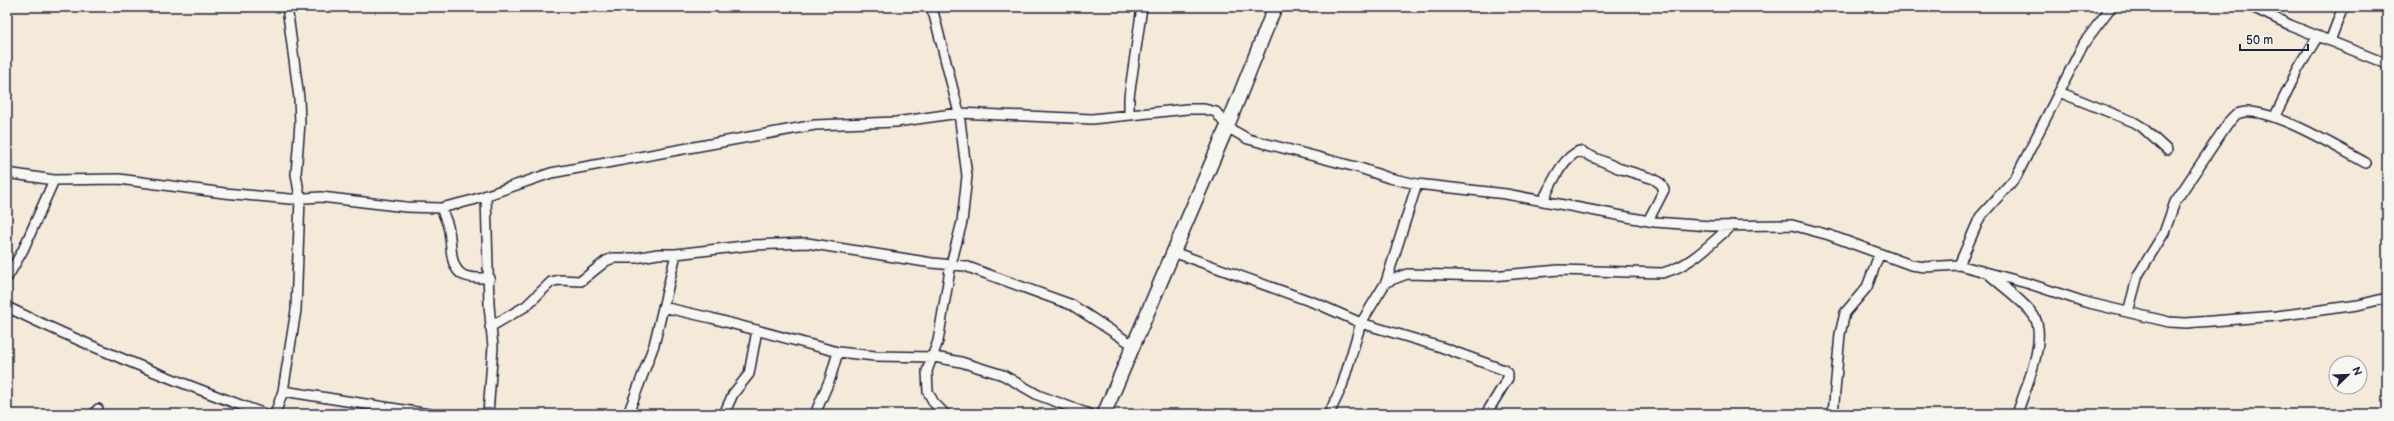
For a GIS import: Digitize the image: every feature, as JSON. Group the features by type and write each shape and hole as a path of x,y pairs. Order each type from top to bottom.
{"street":[{"path":"275,414 283,391 296,310 300,198 296,174 300,123 294,51 287,7"},
{"path":"930,7 934,15 959,112 967,176 962,222 951,264 941,326 934,356 927,371 926,383 934,403 945,414"},
{"path":"1130,115 1129,97 1142,7"},
{"path":"1104,414 1132,345 1227,127 1275,7"},
{"path":"1959,265 1980,217 2016,177 2084,43 2111,7"},
{"path":"2252,7 2387,64"},
{"path":"2330,41 2343,7"},
{"path":"2275,116 2298,69 2318,36"},
{"path":"2059,92 2134,122 2142,127 2167,150"},
{"path":"7,173 54,180 120,179 224,193 300,198 322,197 406,207 441,208 551,174 733,139 828,124 896,122 959,112 1072,119 1204,109 1216,112 1227,127 1248,139 1360,168 1388,178 1417,184 1495,192 1648,221 1710,226 1778,224 1810,229 1879,255 1918,266 1959,265 1990,275 2169,322 2206,323 2277,316 2358,305 2387,298"},
{"path":"2128,312 2138,274 2164,233 2175,202 2228,123 2237,114 2251,112 2275,116 2366,163"},
{"path":"1543,200 1565,162 1572,154 1579,151 1618,168 1654,179 1661,184 1664,190 1648,221"},
{"path":"7,278 23,250 54,180"},
{"path":"1329,414 1342,386 1361,323 1386,282 1417,184"},
{"path":"486,195 492,366 488,414"},
{"path":"441,208 449,230 453,260 456,269 462,274 473,278 490,278"},
{"path":"1386,282 1412,274 1485,276 1559,270 1662,273 1685,264 1732,225"},
{"path":"1710,226 1716,239"},
{"path":"490,327 526,306 551,282 559,280 581,281 606,261 613,258 676,254 752,245 807,243 932,263 965,266 1058,299 1072,306 1132,345"},
{"path":"1173,252 1318,304 1361,323 1441,347 1504,370 1508,374 1508,378 1486,414"},
{"path":"628,414 654,346 676,254"},
{"path":"1833,414 1840,334 1846,313 1867,287 1879,255"},
{"path":"1990,275 2033,315 2038,324 2040,341 2017,414"},
{"path":"7,307 63,334 172,380 265,414"},
{"path":"663,307 838,352 875,356 934,356 990,370 1038,395 1089,414"},
{"path":"724,414 733,394 749,374 757,330"},
{"path":"815,414 830,379 838,352"},
{"path":"283,391 429,414"}]}
